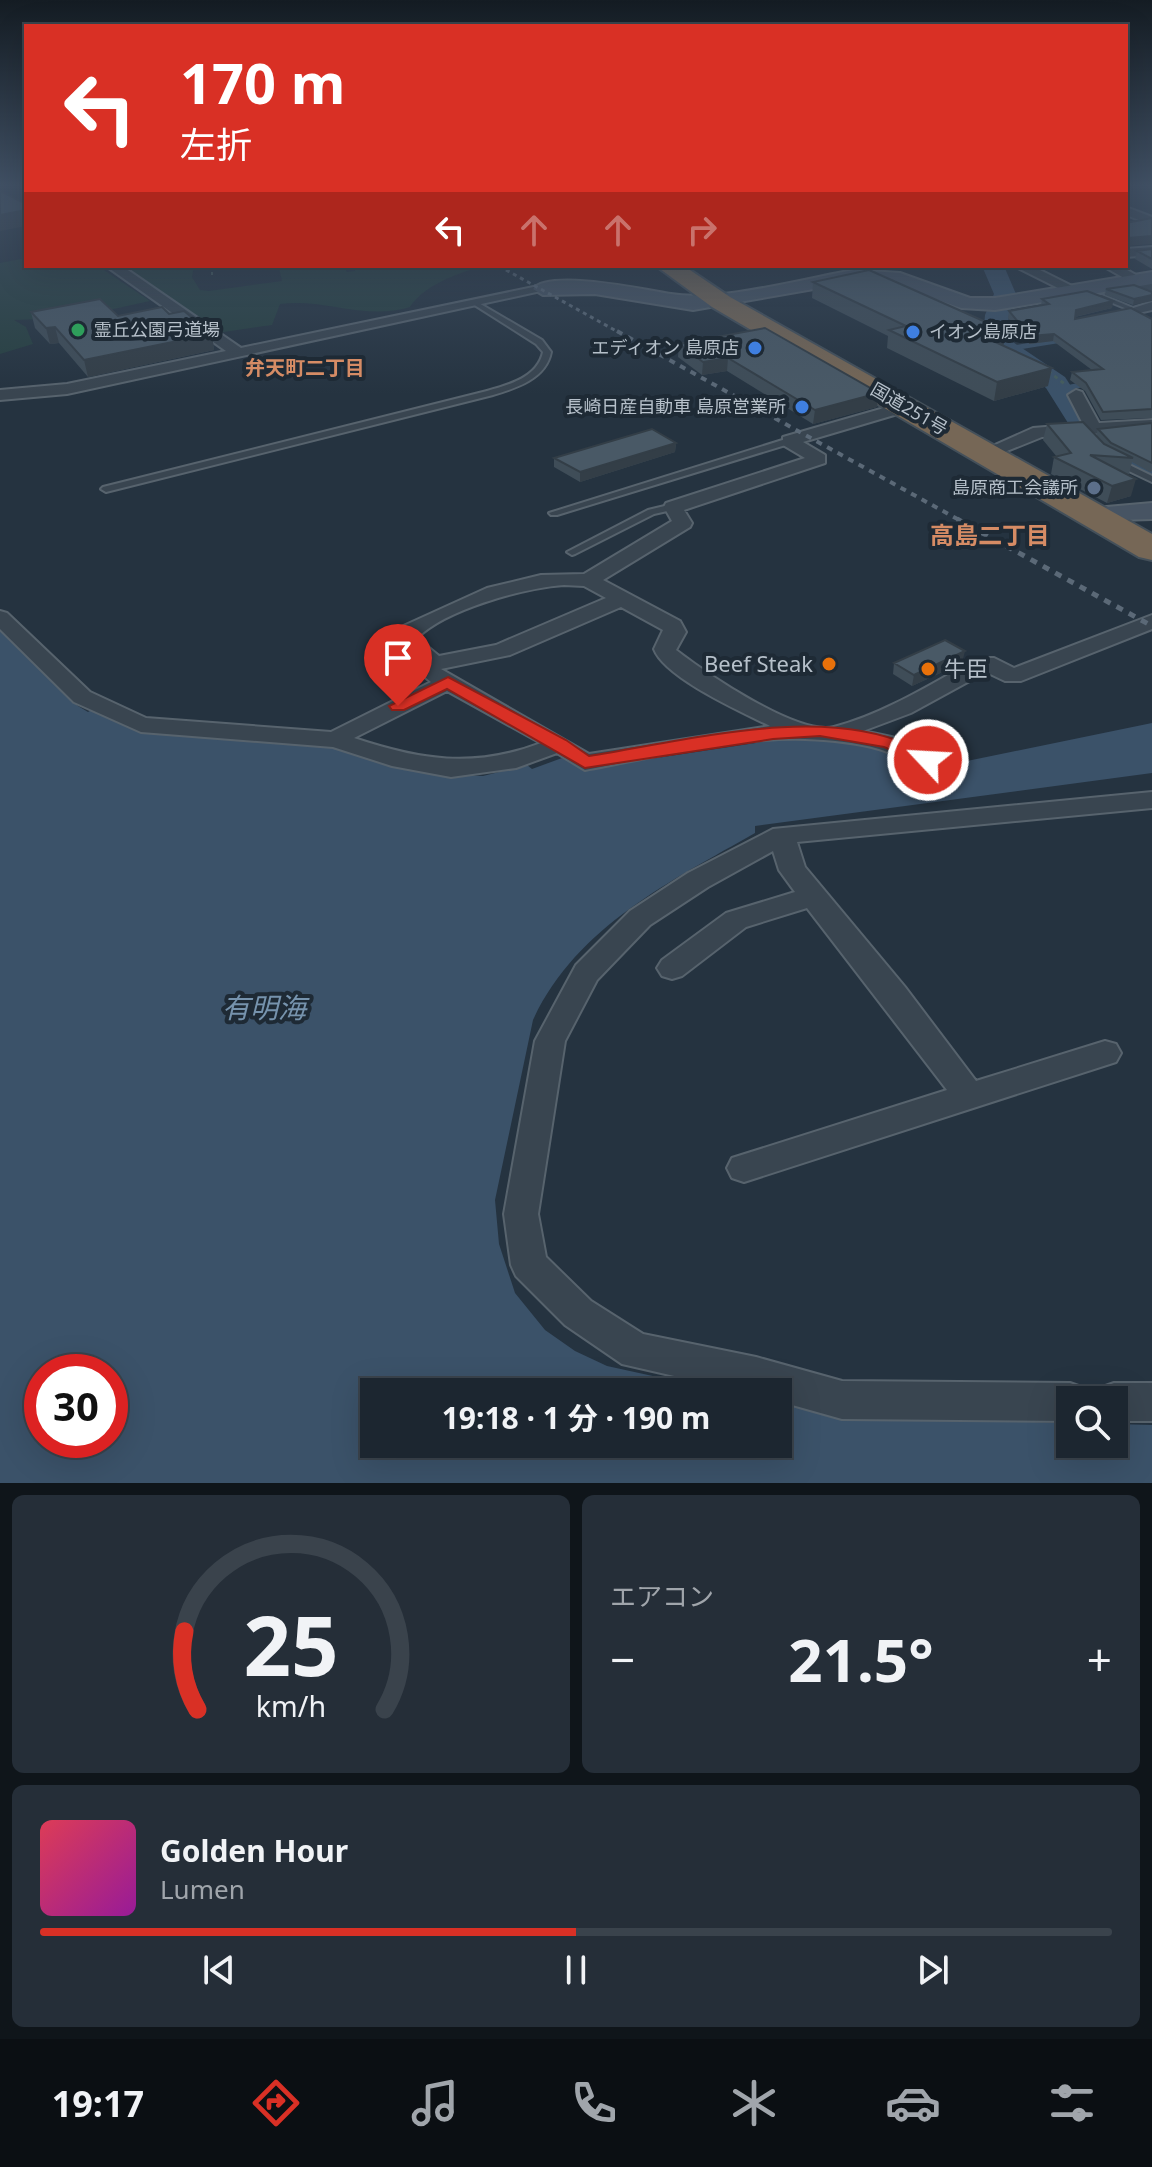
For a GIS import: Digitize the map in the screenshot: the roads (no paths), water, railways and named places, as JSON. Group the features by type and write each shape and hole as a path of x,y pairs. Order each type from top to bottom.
{"highway":[{"name":"国道251号","path":"671,268 721,302 1152,549"}],"street":[{"path":"116,268 239,353"},
{"path":"1025,268 1071,289"},
{"path":"1114,268 1147,283"},
{"path":"0,395 67,389 543,289 595,288 662,302 721,302 854,276 900,279 968,304 1002,303 1071,289 1147,283"},
{"path":"1131,310 1152,306"},
{"path":"1076,395 1086,429"},
{"path":"789,441 905,407"},
{"path":"986,453 1039,432 1152,425"},
{"path":"789,441 819,459 673,507 683,523 588,580 537,582 504,589 449,610 407,633 406,640 441,673 585,762 799,731 839,732 890,743 928,760"},
{"path":"1094,515 1152,511"},
{"path":"588,580 672,626 675,632 665,649 666,653 710,687 799,731"},
{"path":"336,740 441,673 621,599"},
{"path":"0,617 82,697 141,725 336,740 392,759 451,769 516,761 560,744"},
{"path":"839,732 903,708 986,663 1013,676 1152,621"},
{"path":"1056,1402 842,1400 756,1376 635,1351 578,1313 529,1265 521,1214 550,1041 586,973 640,918 698,880 782,835 1152,800"},
{"path":"782,835 792,870 894,995 969,1096"},
{"path":"672,968 736,920 813,896"},
{"path":"744,1168 1105,1053"},
{"path":"1128,1402 1152,1402"}],"lane":[{"path":"1071,289 1131,310"},
{"path":"106,489 490,393 530,376 543,365 547,352 539,342 475,303"},
{"path":"1116,312 1131,310"},
{"path":"554,513 789,441"},
{"path":"1104,455 1152,479"},
{"path":"572,552 651,512 673,507"}],"water":[{"name":"有明海","path":"0,630 78,706 88,712 93,709 140,732 334,746 381,763 434,774 483,776 527,765 532,769 562,758 584,769 789,738 836,737 902,753 933,768 1152,723 1152,773 755,826 755,833 659,889 600,933 574,958 551,987 533,1020 495,1200 499,1244 515,1293 545,1330 575,1351 607,1366 662,1378 360,1378 360,1458 792,1458 792,1406 842,1417 1056,1423 1056,1458 1128,1458 1128,1424 1152,1425 1152,1483 0,1483"}],"waterway":[{"path":"994,268 1005,294 997,315 995,338 998,343 1056,383 1078,417 1110,453 1152,474"},
{"path":"1007,349 1062,340"},
{"path":"1061,389 1086,384"}],"railway":[{"path":"503,268 620,333"},
{"path":"617,331 961,521"},
{"path":"957,519 1152,626"}],"place":[{"name":"霊丘公園弓道場","path":"78,330"},
{"name":"イオン島原店","path":"913,332"},
{"name":"エディオン 島原店","path":"755,348"},
{"name":"長崎日産自動車 島原営業所","path":"802,407"},
{"name":"島原商工会議所","path":"1094,488"},
{"name":"Beef Steak","path":"829,664"},
{"name":"牛臣","path":"928,669"}],"district":[{"name":"弁天町二丁目","path":"305,368"},
{"name":"高島二丁目","path":"990,536"}]}
